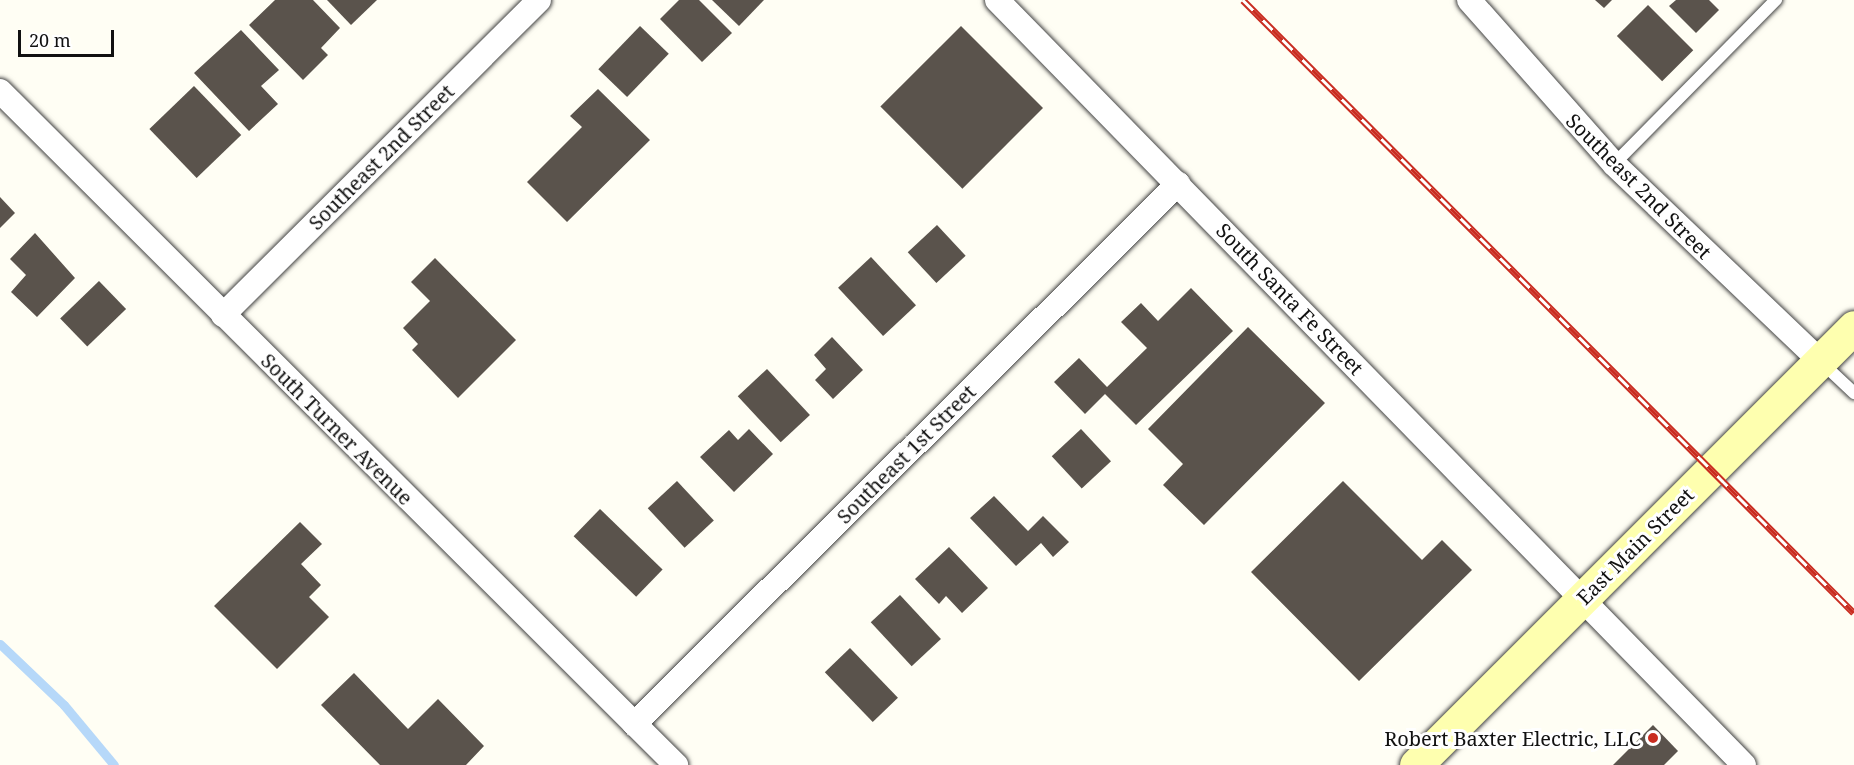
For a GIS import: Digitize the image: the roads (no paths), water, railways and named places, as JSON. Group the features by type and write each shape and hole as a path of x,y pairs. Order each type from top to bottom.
{"main road":[{"name":"East Main Street","path":"1416,765 1854,327"}],"street":[{"name":"Southeast 2nd Street","path":"223,315 539,0"},
{"name":"South Santa Fe Street","path":"997,0 1744,765"},
{"name":"Southeast 2nd Street","path":"1469,0 1614,164 1820,361"},
{"name":"South Turner Avenue","path":"0,91 676,765"},
{"name":"Southeast 1st Street","path":"634,724 1178,184"}],"lane":[{"path":"1614,164 1776,0"},
{"path":"1820,361 1854,393"}],"waterway":[{"path":"0,644 64,705 114,765"}],"railway":[{"path":"1243,0 1854,613"}],"place":[{"name":"Robert Baxter Electric, LLC","path":"1653,738"}]}
